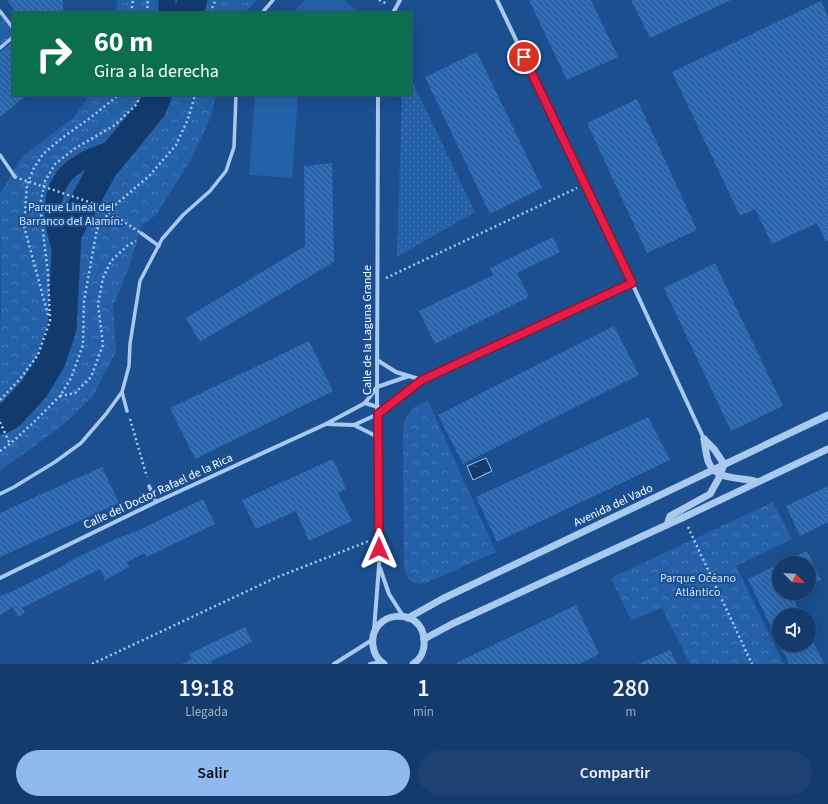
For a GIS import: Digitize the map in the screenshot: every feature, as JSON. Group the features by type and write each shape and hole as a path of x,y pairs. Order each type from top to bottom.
{"street":[{"path":"263,12 274,0"},
{"path":"394,12 400,0"},
{"path":"497,0 632,283 704,439 709,462 720,476 748,479 758,482"},
{"path":"0,12 12,27"},
{"path":"0,48 12,39"},
{"path":"0,494 55,462 81,443 106,414 122,392 129,366 130,344 140,281 162,239 183,215 210,191 226,171 234,147 236,96"},
{"name":"Calle de la Laguna Grande","path":"373,637 379,566 377,387 378,96"},
{"path":"0,155 15,177"},
{"path":"141,233 159,246"},
{"path":"354,425 378,414 422,380 632,283"},
{"path":"378,360 396,372 422,380"},
{"path":"378,406 365,403 377,387 409,376"},
{"path":"122,392 127,410"},
{"name":"Calle del Doctor Rafael de la Rica","path":"0,578 156,502 326,424 365,403"},
{"name":"Avenida del Vado","path":"373,637 377,627 388,618 396,616 406,617 449,595 828,415"},
{"path":"326,424 354,425 378,437"},
{"path":"666,525 670,516 710,494 720,476 724,464 714,449 704,439"},
{"path":"424,639 452,624 828,449"},
{"path":"149,486 156,502"},
{"name":"Calle de la Laguna Grande","path":"379,566 389,594 406,617"},
{"path":"406,617 419,626 423,632 424,647 422,664"},
{"path":"373,637 373,648 376,656 383,663"},
{"path":"334,664 373,637"},
{"path":"412,664 422,654"},
{"path":"370,664 383,663"}],"path":[{"path":"131,12 133,0"},
{"path":"147,12 148,0"},
{"path":"211,12 216,0"},
{"path":"50,321 24,226 27,184 34,168 43,154 116,96"},
{"path":"0,400 20,379 38,354 50,321 48,274 40,205 45,182 55,164 74,149 115,124 137,104 140,96"},
{"path":"0,451 34,422 60,396 71,378 82,345 84,301 97,228 113,207 150,175 176,145 188,119 195,96"},
{"path":"15,177 98,205 141,233"},
{"path":"378,282 585,184"},
{"path":"60,396 75,393 91,377 103,345 98,304 103,278 111,261 126,246 146,237"},
{"path":"127,410 149,486"},
{"path":"0,422 10,444"},
{"path":"683,517 752,664"},
{"path":"92,664 275,578 379,538"}],"green space":[{"path":"118,0 257,0 245,12 115,12"},
{"path":"305,0 344,0 358,12 294,12"},
{"path":"0,11 12,27 12,39 0,49"},
{"path":"412,81 475,212 397,257 402,96 412,96"},
{"name":"Parque Lineal del Barranco del Alamín.","path":"89,96 216,96 211,117 190,161 156,215 142,225 128,270 113,306 116,352 93,396 62,426 0,471 0,194 22,157 74,117"},
{"path":"255,96 298,96 292,178 249,175"},
{"path":"428,401 496,552 426,583 420,584 409,580 404,564 403,427 411,410"},
{"name":"Parque Océano Atlántico","path":"773,502 792,539 736,566 772,640 772,652 778,652 784,664 690,664 662,608 631,620 611,578"}],"water":[{"path":"486,458 492,471 473,480 467,466"}],"building":[{"path":"7,0 63,0 63,12 16,12"},
{"path":"529,0 591,0 618,57 567,80"},
{"path":"631,0 731,0 650,38"},
{"path":"821,1 828,17 828,241 826,242 817,223 772,244 755,209 740,216 672,72"},
{"path":"12,42 12,96 26,96 0,117 0,52"},
{"path":"477,52 542,188 490,214 425,77"},
{"path":"637,99 697,230 647,253 587,123"},
{"path":"332,163 334,262 200,342 186,318 305,246 304,166"},
{"path":"553,237 560,252 517,273 529,297 435,344 419,311 493,275 490,268"},
{"path":"715,263 783,406 731,431 664,288"},
{"path":"614,326 639,375 463,464 438,415"},
{"path":"309,341 333,391 195,459 170,408"},
{"path":"648,417 670,460 497,542 476,497"},
{"path":"333,459 346,488 338,493 352,521 309,541 296,511 256,529 242,500"},
{"path":"102,467 119,503 0,557 0,513"},
{"path":"828,486 828,522 800,536 786,506"},
{"path":"203,499 215,524 147,557 145,553 127,562 129,567 105,580 100,569 22,608 25,613 18,617 13,607 0,615 0,596 13,591 115,539 135,532"},
{"path":"807,551 809,556 797,556"},
{"path":"772,567 772,600 794,600 798,608 772,608 772,629 748,579"},
{"path":"816,570 821,580 816,582"},
{"path":"576,605 599,654 579,664 454,664"},
{"path":"245,627 252,642 211,661 212,664 182,664 192,659 189,654"},
{"path":"816,647 824,664 789,664 783,652 816,652"},
{"path":"670,650 677,664 638,664"}],"waterway":[{"path":"167,0 167,12"},
{"path":"188,12 193,0"},
{"path":"0,420 10,415 34,389 51,361 62,328 67,234 103,168 152,108 157,96"},
{"path":"65,262 57,239 53,214 56,191 62,180 75,166 94,156 120,147"}],"route":[{"path":"379,549 378,414 422,380 632,283 524,57"}]}
